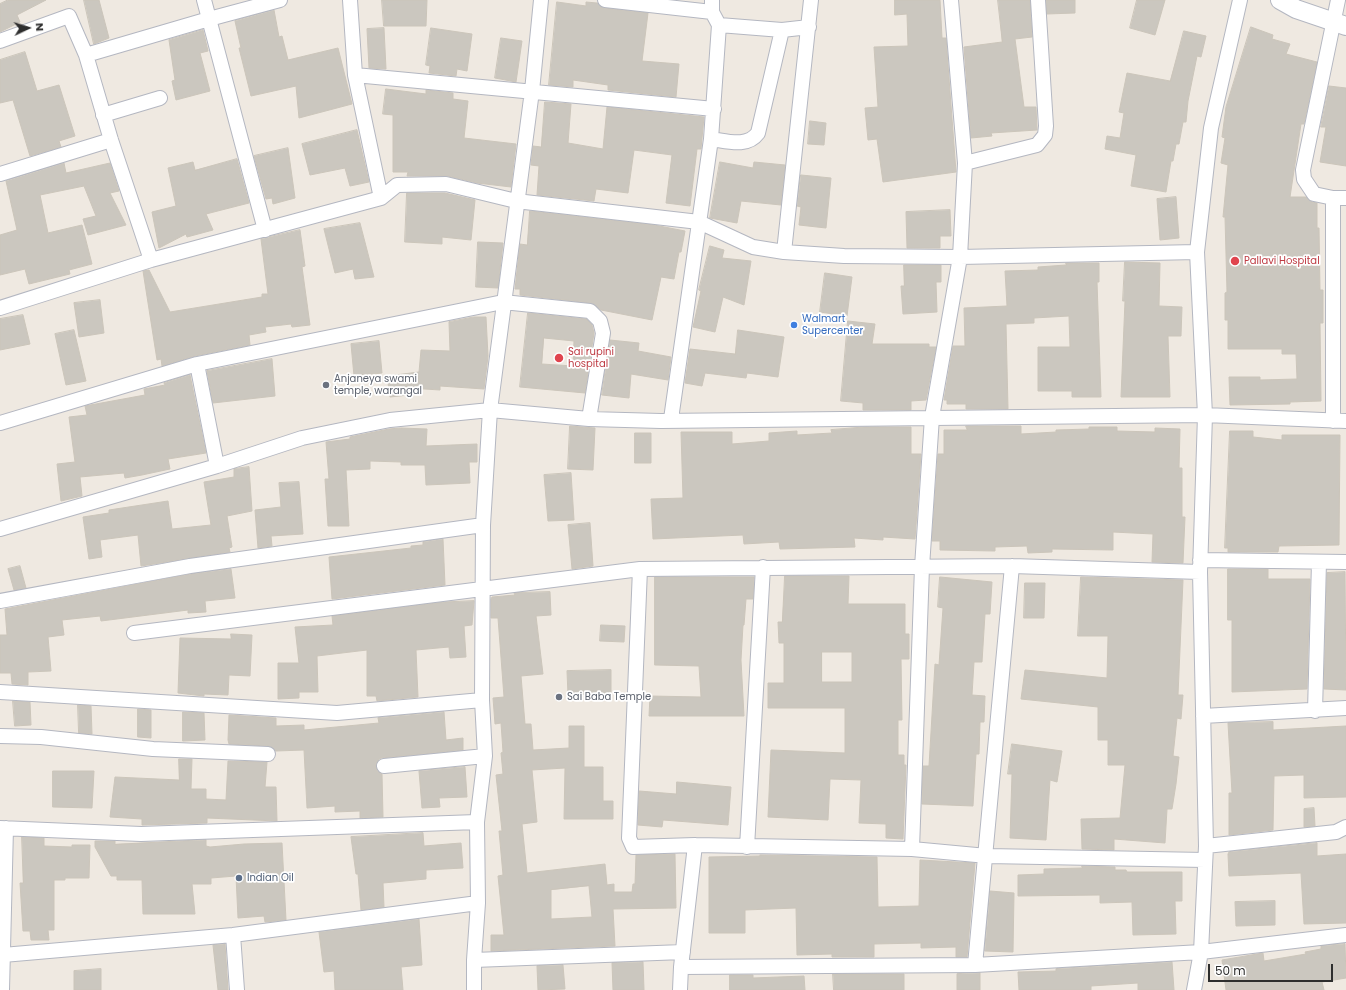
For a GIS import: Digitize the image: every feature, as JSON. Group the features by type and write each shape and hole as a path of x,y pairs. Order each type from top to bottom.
{"street":[{"path":"204,0 265,230"},
{"path":"86,55 280,0"},
{"path":"350,0 355,75 382,198"},
{"path":"474,990 474,960 478,903 476,822 485,756 482,700 483,525 490,410 516,201 532,91 541,0"},
{"path":"605,0 712,6 719,25 711,139 671,419"},
{"path":"784,252 811,0"},
{"path":"912,849 922,567 932,417 960,257 965,163 951,0"},
{"path":"965,163 1037,145 1044,135 1046,126 1038,0"},
{"path":"1194,990 1201,952 1205,853 1200,566 1205,415 1197,252 1211,128 1240,0"},
{"path":"1280,0 1296,9 1340,24"},
{"path":"0,529 217,466 302,438 390,420 490,410 589,419 661,420 1205,415 1340,421 1339,198 1314,194 1304,179 1303,170 1340,24 1338,0"},
{"path":"0,40 69,16 86,55 103,115 151,260"},
{"path":"719,25 782,30 809,28"},
{"path":"711,139 745,143 753,140 758,133 782,30"},
{"path":"355,75 714,109"},
{"path":"103,115 160,98"},
{"path":"0,174 111,140"},
{"path":"0,308 151,260 382,198 397,185 446,184 516,201 699,222 753,247 784,252 844,256 960,257 1197,252"},
{"path":"0,423 197,364 503,302 590,311 600,320 603,333 589,419"},
{"path":"197,364 217,466"},
{"path":"0,600 190,566 483,525"},
{"path":"1315,711 1319,562"},
{"path":"134,633 640,569 763,567 1200,566 1346,562"},
{"path":"975,965 987,856 1012,566"},
{"path":"747,847 763,567"},
{"path":"640,569 629,838 633,847 695,845 912,849 987,856 1205,853 1336,832 1346,827"},
{"path":"0,692 337,713 482,700"},
{"path":"1203,716 1315,711 1346,708"},
{"path":"0,736 41,737 153,749 268,754"},
{"path":"384,766 485,756"},
{"path":"2,990 3,955 1,920 3,828 141,834 476,822"},
{"path":"680,990 681,967 695,845"},
{"path":"3,955 233,936 478,903"},
{"path":"681,967 975,965 1201,952 1346,935"},
{"path":"233,936 237,990"},
{"path":"474,960 683,952"}],"building":[{"path":"8,0 46,0 17,15 20,22 0,32 0,4"},
{"path":"84,0 99,0 109,38 94,44"},
{"path":"382,0 427,0 426,26 384,26"},
{"path":"895,0 940,0 942,38 946,38 956,172 883,182 877,139 868,140 865,108 878,107 874,47 908,46 907,14 895,15"},
{"path":"998,0 1030,0 1032,37 1015,39 1024,107 1036,107 1037,130 991,133 992,136 971,138 964,47 1002,42"},
{"path":"1047,0 1075,0 1075,13 1047,14"},
{"path":"1137,0 1165,0 1155,35 1130,28"},
{"path":"557,2 586,6 586,2 597,3 604,8 648,13 642,61 679,64 676,97 608,90 608,85 573,80 573,87 549,85"},
{"path":"274,10 279,37 282,36 288,60 338,48 352,104 299,118 296,86 251,96 239,48 241,48 235,21"},
{"path":"1251,27 1273,35 1272,39 1290,44 1286,54 1317,62 1304,124 1301,124 1290,197 1306,197 1312,202 1317,203 1320,290 1323,290 1323,323 1320,323 1321,401 1290,402 1290,404 1230,405 1229,377 1260,377 1260,380 1297,379 1296,354 1282,354 1282,349 1228,349 1228,320 1225,320 1225,293 1227,292 1225,217 1223,217 1228,165 1221,163 1225,138 1222,137 1226,107"},
{"path":"384,28 386,69 369,68 367,29"},
{"path":"431,28 472,34 467,71 457,69 456,76 429,73 430,66 426,65"},
{"path":"203,30 208,51 200,53 210,91 176,100 172,81 175,80 169,40"},
{"path":"1184,31 1206,36 1201,57 1197,56 1188,101 1186,122 1183,122 1179,144 1176,144 1173,161 1171,161 1166,192 1131,186 1136,155 1105,149 1107,136 1120,138 1124,113 1119,112 1127,73 1170,81"},
{"path":"501,38 522,41 516,82 495,78"},
{"path":"25,52 37,91 59,85 75,136 59,141 61,147 30,156 13,100 0,103 0,60"},
{"path":"1329,86 1346,88 1346,166 1320,162 1326,127 1321,127"},
{"path":"386,89 426,94 426,90 453,93 453,99 468,101 464,138 516,144 511,187 477,183 448,176 407,176 408,172 393,172 393,115 383,114"},
{"path":"545,102 571,104 568,143 603,149 607,107 704,117 701,149 697,149 690,206 666,203 672,155 634,150 628,193 596,189 594,201 537,195 539,166 531,165 533,146 541,147"},
{"path":"810,121 826,123 824,145 808,144"},
{"path":"357,130 369,182 350,186 345,168 310,175 302,144"},
{"path":"288,148 295,198 273,204 272,198 266,199 254,156"},
{"path":"237,159 249,203 206,214 213,230 187,237 186,234 159,248 152,212 176,206 168,168 193,162 195,170"},
{"path":"720,162 753,168 754,162 785,165 781,205 741,201 737,223 710,218"},
{"path":"64,163 66,173 110,163 119,191 110,193 126,225 88,235 83,219 96,216 84,186 40,195 48,233 82,225 92,264 69,270 70,274 29,284 25,269 0,275 0,235 17,230 6,181"},
{"path":"801,175 831,178 826,228 799,225 801,207 797,206"},
{"path":"407,193 445,193 475,200 471,240 442,237 442,244 405,242"},
{"path":"1176,197 1179,238 1160,240 1157,199"},
{"path":"950,210 951,236 940,236 940,248 907,248 906,212"},
{"path":"530,211 654,225 685,231 674,279 661,277 652,320 601,310 591,303 520,295 520,289 515,289 520,244 527,245"},
{"path":"360,223 374,277 355,279 353,269 335,273 324,229"},
{"path":"300,230 305,266 302,267 310,325 292,327 291,324 265,327 266,332 249,335 250,345 195,356 162,366 161,359 157,360 143,271 149,270 170,312 262,297 262,294 268,294 261,239"},
{"path":"478,242 503,243 498,288 476,287"},
{"path":"710,246 724,250 722,258 751,261 744,305 723,297 715,332 693,327 701,291 699,290"},
{"path":"1125,262 1160,263 1159,306 1182,307 1181,336 1168,336 1170,397 1121,397"},
{"path":"1066,263 1099,263 1099,282 1097,282 1101,397 1072,397 1072,391 1038,391 1038,347 1070,347 1069,316 1034,318 1034,323 1006,324 1008,409 966,409 966,404 947,404 947,400 944,400 953,346 965,346 964,308 1007,306 1005,271 1038,270 1038,267 1066,265"},
{"path":"904,265 941,265 941,282 936,282 937,312 903,314 901,286 904,286"},
{"path":"825,273 852,277 847,316 820,312"},
{"path":"100,300 104,333 79,337 74,303"},
{"path":"528,313 586,319 592,325 594,333 585,393 520,387","holes":["544,338 574,341 573,366 542,364"]},
{"path":"23,315 30,344 0,350 0,319"},
{"path":"474,317 486,317 488,356 484,389 440,386 440,390 409,388 409,395 390,397 387,376 419,372 421,350 450,351 449,322"},
{"path":"848,321 875,324 872,344 929,344 929,347 936,347 926,400 911,401 911,410 863,410 863,403 841,401"},
{"path":"74,330 86,381 66,385 55,334"},
{"path":"738,330 784,337 778,377 747,373 746,378 705,373 702,386 685,383 690,349 735,354"},
{"path":"610,340 639,343 638,351 671,357 668,380 631,374 629,398 602,395"},
{"path":"379,341 382,373 354,376 351,344"},
{"path":"272,359 275,396 213,403 207,371"},
{"path":"190,375 206,453 168,459 170,469 142,475 125,478 124,473 80,477 82,496 61,501 57,464 75,462 69,417 87,415 85,406 145,395 144,389 165,385 164,383"},
{"path":"570,426 595,428 593,470 568,469"},
{"path":"966,426 1021,426 1021,434 1056,432 1056,430 1089,429 1089,427 1117,427 1117,431 1155,432 1155,428 1180,429 1179,468 1182,468 1182,517 1185,517 1183,563 1152,562 1153,534 1113,532 1113,550 1052,549 1052,552 1028,553 1027,546 995,547 995,551 940,550 940,541 932,541 938,454 944,454 944,430 967,430"},
{"path":"864,427 911,427 911,454 921,454 915,539 883,537 883,540 854,538 855,547 780,549 779,542 744,544 743,535 653,539 651,499 683,498 681,432 732,432 732,444 769,441 769,433 797,431 797,435 832,433 831,430"},
{"path":"401,428 427,429 426,446 477,444 477,462 469,462 470,483 426,485 425,465 401,465 401,462 370,461 370,469 346,470 349,526 328,526 325,479 329,479 326,442 350,439 350,437"},
{"path":"1230,431 1253,431 1253,437 1282,440 1282,435 1340,435 1339,545 1279,546 1278,552 1228,552 1228,548 1225,548"},
{"path":"635,433 651,433 651,463 635,463"},
{"path":"249,467 252,511 227,516 232,547 229,548 230,552 141,566 138,535 100,540 102,557 89,559 83,517 109,513 109,510 168,501 172,529 211,525 204,482 234,477 234,469"},
{"path":"571,473 574,520 548,521 544,475"},
{"path":"299,482 303,534 271,536 272,546 258,548 255,510 281,507 279,483"},
{"path":"590,523 593,566 572,569 568,525"},
{"path":"443,539 445,585 332,599 329,557 411,548 411,546 423,545 423,542"},
{"path":"20,566 26,588 14,590 8,569"},
{"path":"231,569 235,598 205,601 206,612 188,613 188,610 101,621 100,616 62,620 64,635 48,637 51,671 28,672 28,685 12,684 11,673 0,673 0,635 7,635 5,609 191,574"},
{"path":"1228,569 1268,569 1268,579 1310,579 1307,689 1232,692 1232,620 1228,620"},
{"path":"1345,572 1346,690 1324,689 1327,573"},
{"path":"785,576 849,576 848,604 905,604 905,634 909,634 909,659 901,659 902,720 898,720 898,755 904,755 904,765 906,765 903,839 886,838 886,824 859,823 861,780 830,779 828,820 768,817 771,750 845,753 845,708 768,708 768,683 784,683 784,643 779,643 778,622 782,622","holes":["822,652 852,652 852,682 822,682"]},
{"path":"655,577 754,577 753,599 746,599 743,625 741,660 744,716 649,716 650,696 701,697 699,666 655,665"},
{"path":"940,577 992,582 990,614 985,614 982,662 974,662 972,695 985,696 984,722 980,722 979,754 976,754 973,806 922,804 923,766 929,766 935,664 939,665 943,608 938,607"},
{"path":"1081,577 1183,580 1178,695 1183,695 1181,719 1177,718 1173,756 1179,757 1172,809 1167,809 1165,843 1114,839 1114,850 1082,849 1081,819 1120,818 1125,765 1108,765 1108,740 1098,740 1098,707 1021,699 1025,670 1107,678 1108,636 1078,636"},
{"path":"1025,583 1045,583 1044,618 1024,618"},
{"path":"550,592 551,615 536,616 543,674 521,676 525,724 531,724 533,750 569,748 569,726 584,726 584,767 603,767 603,801 613,801 613,819 564,819 565,768 532,770 537,822 522,824 527,873 605,864 607,885 614,884 614,892 632,892 633,884 635,884 636,855 675,854 676,908 613,909 615,946 491,951 491,935 504,935 498,876 503,875 499,831 502,831 496,775 503,774 501,753 503,752 501,723 495,724 493,698 504,697 498,618 491,618 491,599 492,597 515,595 514,593","holes":["589,886 592,917 551,919 551,890"]},
{"path":"474,601 472,625 464,626 466,657 450,658 449,647 416,650 418,697 377,701 376,696 367,696 367,650 317,656 318,692 299,692 299,698 278,699 278,663 299,663 295,627 333,625 332,616 445,602"},
{"path":"601,625 625,626 624,642 600,641"},
{"path":"231,634 252,635 250,676 229,675 228,695 204,694 204,696 178,693 180,638 231,639"},
{"path":"611,670 611,694 568,695 567,671"},
{"path":"13,701 30,702 31,725 15,726"},
{"path":"78,705 91,706 92,734 79,733"},
{"path":"138,709 151,710 151,738 138,737"},
{"path":"183,712 204,713 205,740 183,741"},
{"path":"444,712 446,740 463,738 463,750 379,759 376,766 377,771 382,774 383,817 360,818 360,811 335,812 335,806 307,808 304,750 276,751 268,746 229,744 228,740 229,715 276,718 276,726 304,725 304,730 379,723 378,718"},
{"path":"1273,722 1273,730 1346,726 1346,797 1304,798 1304,775 1274,776 1273,830 1229,835 1229,793 1232,793 1228,723"},
{"path":"1012,744 1062,751 1057,782 1050,780 1046,840 1010,838 1012,774 1008,774"},
{"path":"179,759 192,759 191,789 206,789 206,799 226,800 228,761 267,762 265,787 276,787 277,821 207,818 207,823 142,825 142,819 110,817 115,777 179,780"},
{"path":"465,767 467,797 439,798 440,807 422,808 419,771"},
{"path":"53,771 94,771 92,808 53,807"},
{"path":"677,782 731,787 728,825 663,820 662,827 638,825 639,791 676,794"},
{"path":"1314,808 1315,826 1304,827 1304,809"},
{"path":"423,833 424,846 461,843 463,868 426,870 426,879 383,883 384,907 361,910 358,874 356,874 351,837"},
{"path":"22,837 44,838 44,846 72,847 72,845 90,845 89,878 65,878 65,880 54,880 54,930 48,930 49,940 31,940 30,931 23,931 20,883 23,883"},
{"path":"206,840 206,846 210,847 282,843 286,920 265,922 264,916 238,918 236,876 211,878 211,884 192,884 195,914 143,914 142,880 117,880 117,876 111,876 95,847 95,841 115,841 115,844"},
{"path":"1317,843 1317,856 1346,854 1346,923 1304,924 1301,873 1229,876 1229,852"},
{"path":"760,855 877,857 878,907 919,906 920,860 975,863 967,957 956,957 956,947 921,948 921,943 874,944 874,957 832,957 832,954 797,955 796,908 745,910 745,933 709,933 709,857"},
{"path":"1082,866 1115,867 1115,870 1126,870 1127,872 1182,872 1182,901 1175,901 1176,934 1133,935 1132,902 1100,903 1100,895 1018,896 1018,875 1044,874 1044,869 1082,868"},
{"path":"990,891 1014,893 1013,952 985,951"},
{"path":"1275,901 1275,925 1236,926 1235,902"},
{"path":"419,919 422,965 401,967 403,990 335,990 334,971 324,972 319,932"},
{"path":"225,944 228,990 218,990 213,945"},
{"path":"1345,944 1346,978 1322,982 1324,990 1226,990 1222,960 1263,953 1264,961 1306,954 1305,952 1321,949 1321,946"},
{"path":"643,962 644,990 613,990 612,963"},
{"path":"1172,962 1174,990 1138,990 1138,983 1091,986 1091,990 1019,990 1018,972 1056,971 1056,969"},
{"path":"563,965 565,989 538,990 537,966"},
{"path":"101,969 101,990 74,990 74,971"},
{"path":"980,973 980,990 957,990 957,974"},
{"path":"833,974 904,974 904,990 834,990"},
{"path":"730,975 753,975 753,978 804,976 805,990 730,990"}],"place":[{"name":"Pallavi Hospital","path":"1235,261"},
{"name":"Walmart Supercenter","path":"794,325"},
{"name":"Sai rupini hospital","path":"559,358"},
{"name":"Anjaneya swami temple, warangal","path":"326,385"},
{"name":"Sai Baba Temple","path":"559,697"},
{"name":"Indian Oil","path":"239,878"}]}
